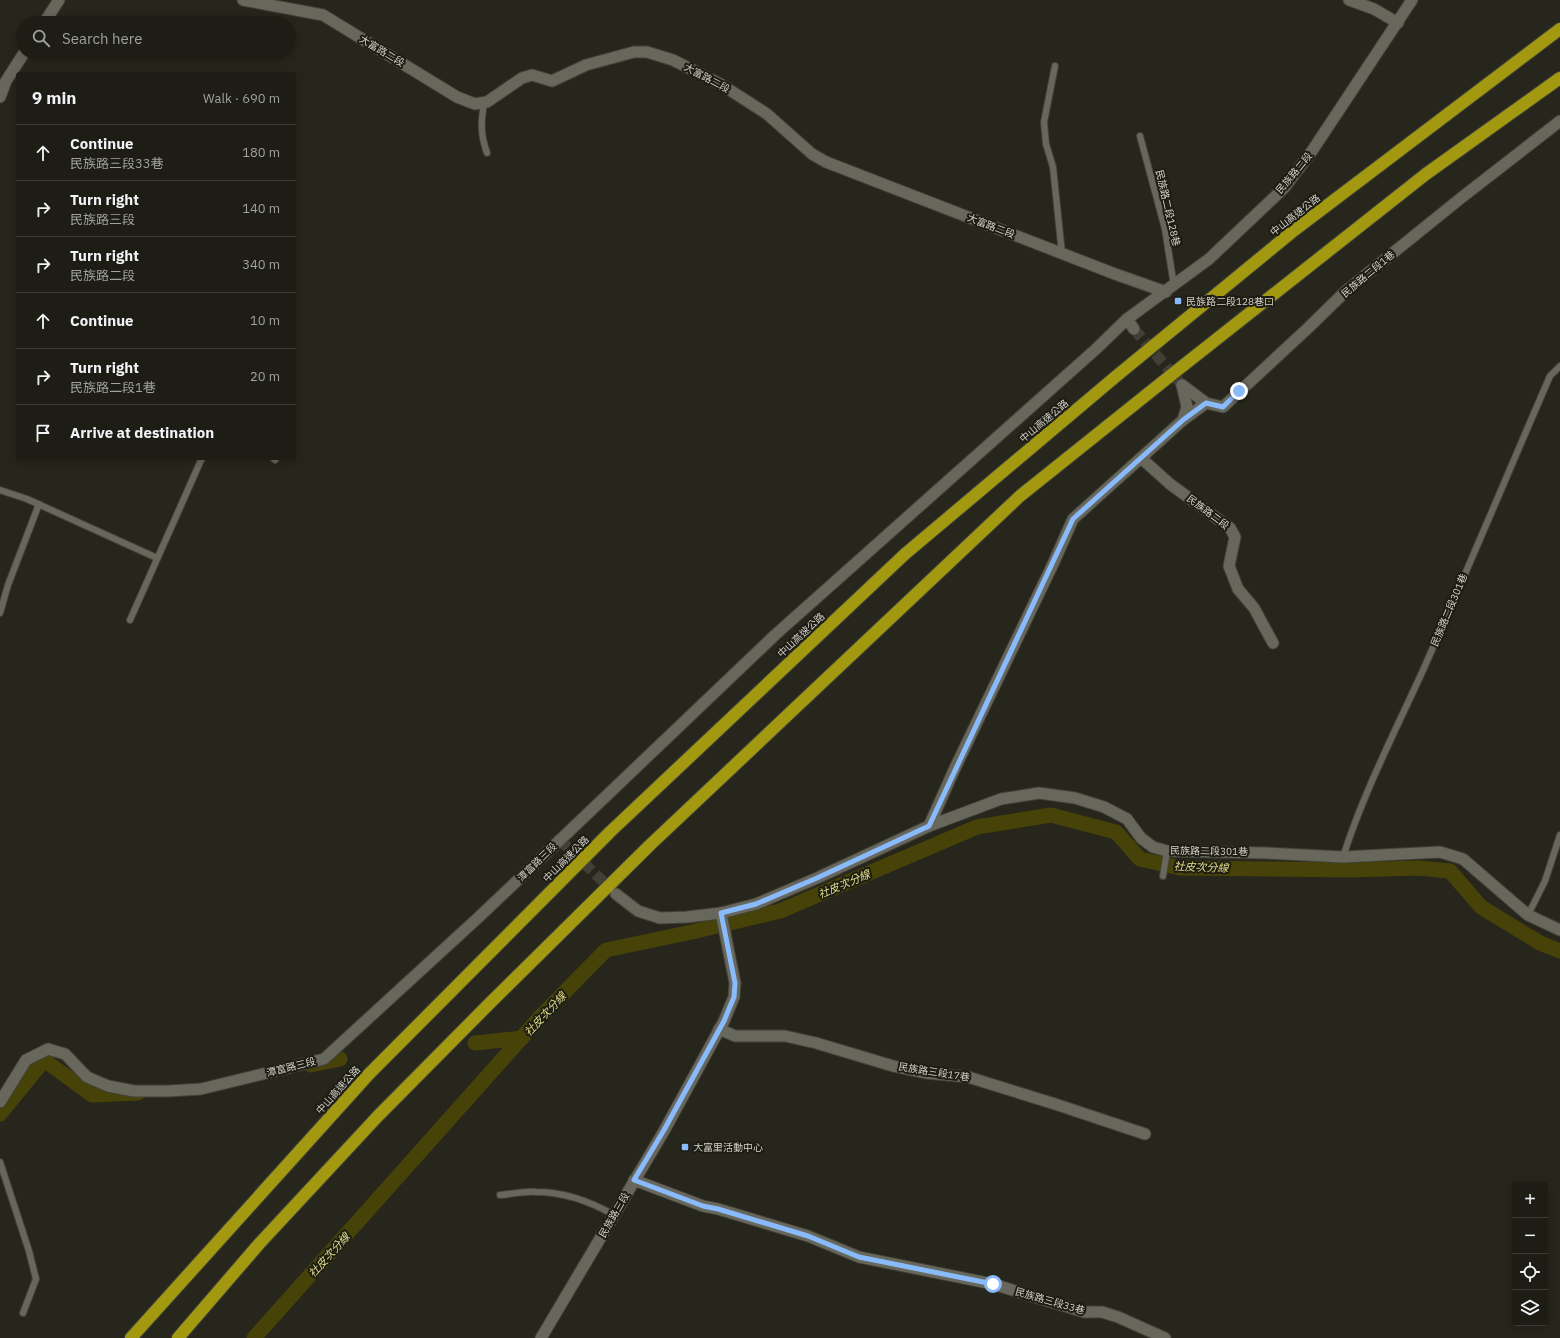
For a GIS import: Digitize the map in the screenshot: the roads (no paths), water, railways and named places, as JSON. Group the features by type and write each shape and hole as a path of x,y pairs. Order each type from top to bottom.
{"highway":[{"name":"中山高速公路","path":"131,1338 369,1074 610,832 905,554 1120,373 1292,232 1560,29"},
{"path":"178,1338 270,1232 378,1116 494,999 650,845 1020,496 1187,362 1426,174 1560,78"}],"street":[{"path":"49,16 59,0"},
{"name":"大富路二段","path":"243,0 323,15 457,97 475,104 488,102 522,78 532,75 552,81 586,65 634,52 647,52 673,60 722,85 767,114 812,154 826,162 1062,254 1170,289"},
{"path":"1349,0 1374,9 1398,23"},
{"name":"民族路二段","path":"1127,319 1170,289 1209,258 1284,188 1312,151 1412,0"},
{"path":"0,97 6,81 20,60"},
{"name":"民族路二段1巷","path":"1183,420 1187,407 1182,385 1206,403 1223,407 1348,290 1461,198 1560,121"},
{"path":"1127,319 1134,329"},
{"name":"潭富路三段","path":"0,1102 26,1060 48,1049 65,1054 87,1077 108,1086 134,1091 201,1089 324,1059 468,927 775,635 1096,349 1127,319"},
{"path":"616,894 638,911 660,918 722,916 763,902 929,826 958,761 1053,564 1073,519 1183,420 1206,403"},
{"name":"民族路二段","path":"1141,458 1170,484 1230,528 1235,537 1229,566 1238,589 1254,608 1273,644"},
{"name":"民族路二段301巷","path":"929,826 1001,799 1039,793 1075,798 1104,807 1127,819 1141,838 1153,847 1167,853 1266,853 1343,857 1440,852 1463,859 1528,916 1560,930"},
{"name":"民族路三段","path":"541,1338 664,1130 719,1030 734,997 735,983 722,916"},
{"name":"民族路三段17巷","path":"719,1030 735,1036 786,1036 816,1043 893,1066 926,1072 968,1076 1145,1134"},
{"name":"民族路三段33巷","path":"634,1180 703,1206 718,1209 808,1236 859,1257 993,1284 1084,1312 1102,1312 1118,1316 1165,1338"}],"lane":[{"path":"1055,66 1044,122 1046,144 1053,167 1062,254"},
{"path":"484,103 481,123 482,138 487,153"},
{"name":"民族路二段128巷","path":"1140,136 1165,229 1170,289"},
{"name":"民族路二段301巷","path":"1343,857 1353,826 1386,747 1424,668 1550,376 1560,366"},
{"path":"130,620 201,460"},
{"path":"0,490 39,504 157,558"},
{"path":"0,613 8,585 39,504"},
{"path":"1528,916 1545,881 1560,835"},
{"path":"1163,876 1167,853"},
{"path":"0,1162 29,1251 36,1279 23,1313"},
{"path":"500,1195 553,1192 592,1203 614,1214"}],"waterway":[{"name":"社皮次分線","path":"254,1338 542,1015 606,950 692,932 780,911 977,827 1051,815 1116,832 1140,859 1180,868 1349,870 1418,868 1450,871 1481,907 1540,943 1560,951"},
{"path":"475,1043 522,1038"},
{"path":"311,1065 340,1059"},
{"path":"0,1114 44,1060 92,1095 138,1093"}],"tunnel":[{"path":"1134,329 1182,385"},
{"path":"560,840 614,892"}],"place":[{"name":"民族路二段128巷口","path":"1178,301"},
{"name":"大富里活動中心","path":"685,1147"}]}
